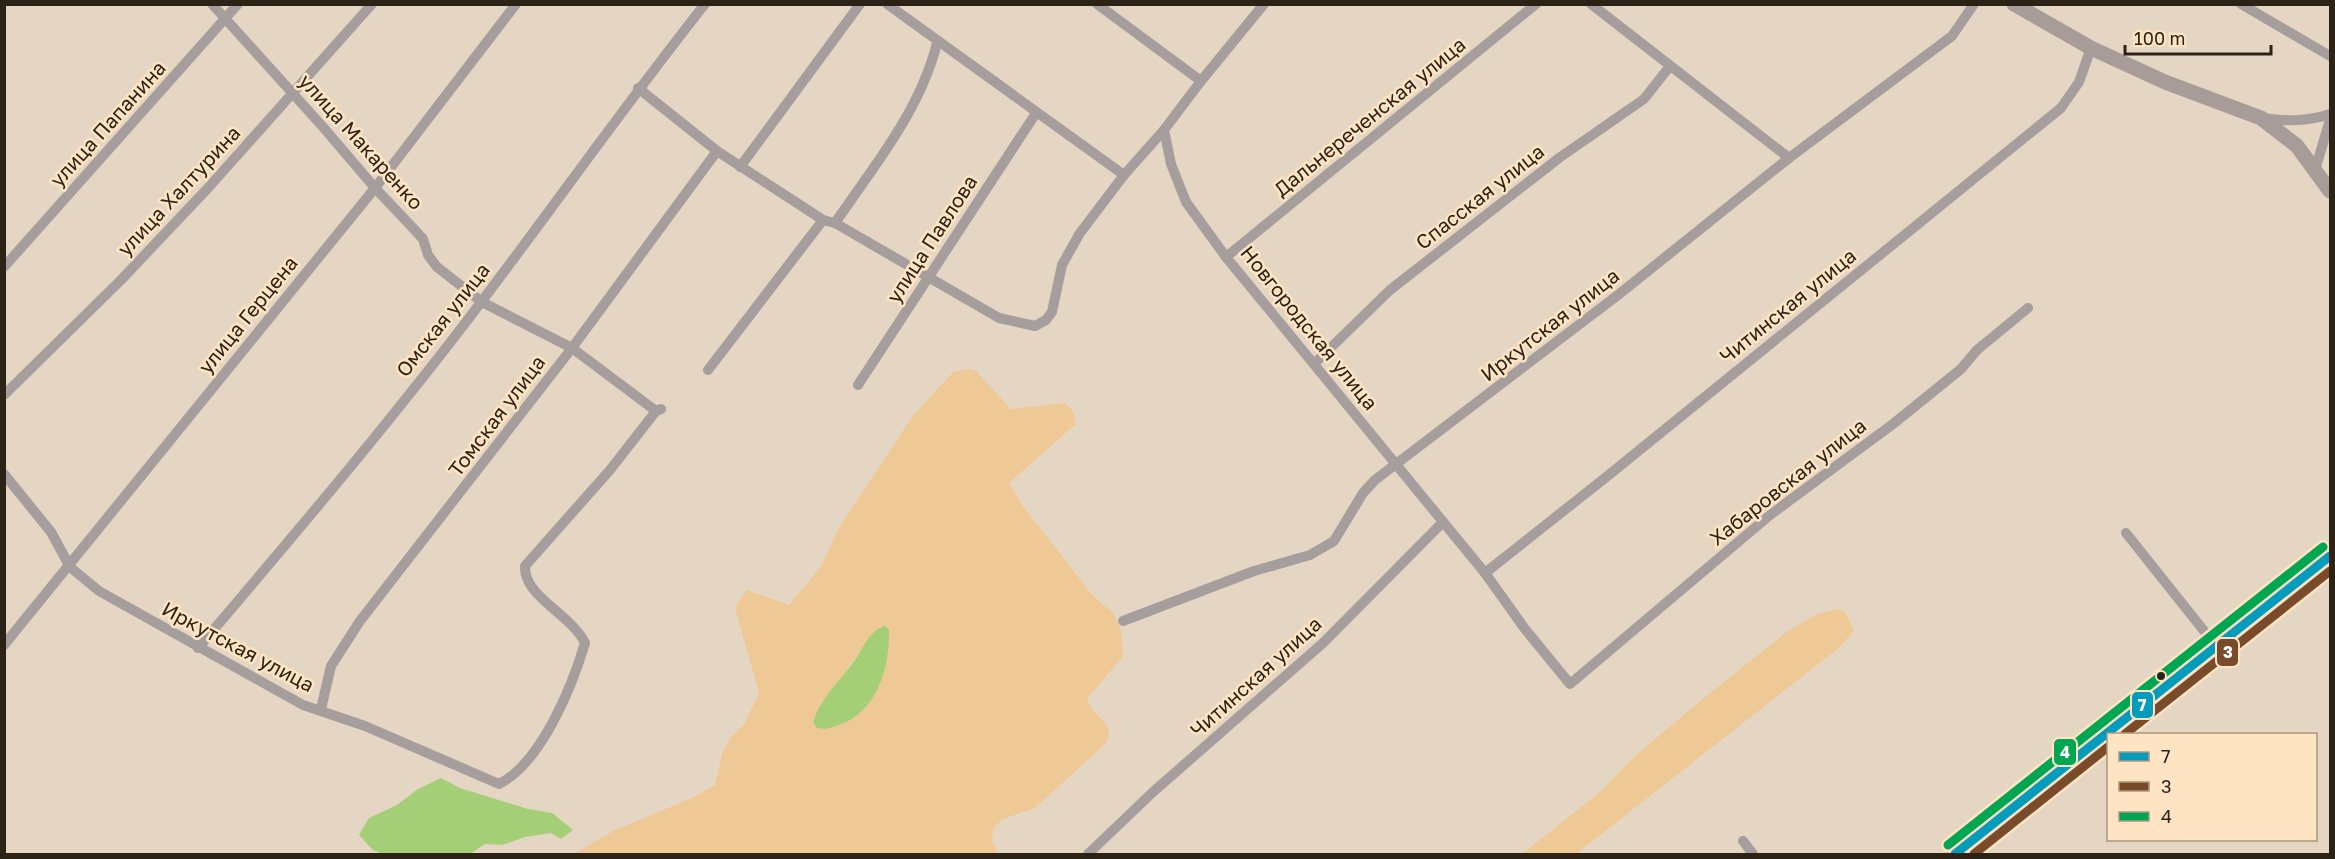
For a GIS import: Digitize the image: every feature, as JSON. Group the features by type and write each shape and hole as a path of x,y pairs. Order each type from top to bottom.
{"main road":[{"path":"2014,4 2091,48 2165,82 2261,118 2296,146 2331,191"},
{"path":"2107,733 2331,556"},
{"path":"1955,855 2107,733"}],"street":[{"name":"улица Макаренко","path":"212,4 423,239 428,255 437,267 482,302 572,348 659,410 610,470 525,566 525,577 530,586 578,628 585,643 557,717 515,776 499,784"},
{"name":"улица Папанина","path":"4,267 238,4"},
{"name":"улица Халтурина","path":"4,395 121,280 372,4"},
{"name":"улица Герцена","path":"4,645 70,567 222,374 375,188 516,4"},
{"name":"Омская улица","path":"198,648 344,477 482,302 638,88 705,4"},
{"path":"740,166 860,4"},
{"path":"1097,4 1201,81"},
{"path":"638,88 717,151 823,220 835,224 999,318 1035,326 1046,320 1053,312 1062,265 1080,232 1264,4"},
{"name":"Дальнереченская улица","path":"1226,257 1536,4"},
{"path":"1591,4 1789,158"},
{"name":"Иркутская улица","path":"1123,621 1254,571 1318,550 1334,541 1363,493 1396,463 1464,414 1627,288 1789,158 1952,36 1974,4"},
{"path":"2241,4 2331,56"},
{"path":"889,5 937,43 1124,175"},
{"path":"835,224 911,111 930,69 937,43"},
{"name":"Читинская улица","path":"1485,573 2061,108 2079,82 2091,48"},
{"name":"Спасская улица","path":"1315,363 1390,290 1559,158 1644,99 1670,66"},
{"name":"улица Павлова","path":"858,385 1036,113"},
{"path":"2261,118 2291,122 2312,120 2331,114"},
{"path":"2315,170 2331,120"},
{"name":"Новгородская улица","path":"1164,130 1171,164 1186,202 1226,257 1485,573 1525,629 1570,684"},
{"name":"Томская улица","path":"321,710 331,666 360,621 572,348 717,151"},
{"path":"708,370 823,220"},
{"name":"Хабаровская улица","path":"1570,684 1770,515 1893,424 1961,369 1977,350 2028,308"},
{"path":"4,474 51,532 70,567"},
{"name":"Читинская улица","path":"1088,855 1161,785 1323,643 1443,522"},
{"path":"2126,533 2216,646"},
{"name":"Иркутская улица","path":"70,567 99,591 303,705 321,710 499,784"},
{"path":"1743,841 1753,855"}],"shaded area":[{"path":"969,369 976,371 1011,409 1065,403 1073,411 1076,424 1009,483 1022,505 1094,597 1113,613 1121,630 1123,656 1087,699 1093,711 1109,731 1105,744 1035,808 1003,819 994,827 992,839 998,854 574,854 615,830 692,798 715,785 722,754 730,738 744,725 759,693 735,608 746,590 789,605 820,568 840,526 912,417 953,372","holes":["860,651 889,655 844,674"]},
{"path":"1837,609 1845,612 1854,630 1840,647 1576,854 1522,854 1601,791 1634,757 1699,702 1789,630 1818,614"},
{"path":"885,626 889,630 887,659 884,673 872,699 852,719 830,728 817,728 813,722 825,698 874,632"},
{"path":"441,778 460,788 528,809 552,813 573,830 561,839 551,833 525,837 502,845 485,844 470,854 382,854 373,850 359,835 369,818 397,805 418,789"}],"transit line":[{"name":"4","path":"1948,845 2323,547"},
{"name":"7","path":"2107,733 2330,556"},
{"name":"3","path":"2126,733 2330,571"},
{"name":"7","path":"1955,854 2107,733"},
{"name":"3","path":"1974,854 2107,748"}]}
